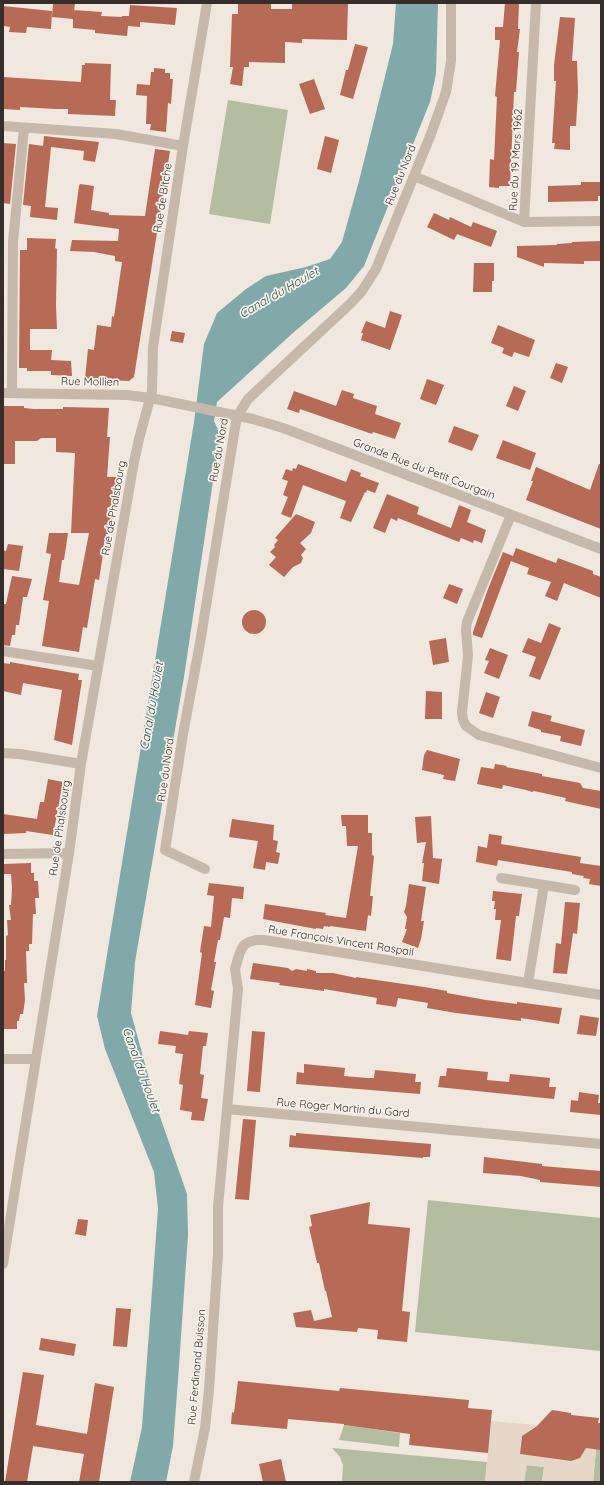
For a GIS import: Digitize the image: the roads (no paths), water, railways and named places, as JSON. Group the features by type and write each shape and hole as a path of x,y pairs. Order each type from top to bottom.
{"street":[{"name":"Rue de Bitche","path":"151,398 153,382 153,347 183,146 207,3"},
{"name":"Rue du Nord","path":"205,869 165,850 232,441 238,415 248,400 334,320 362,291 376,269 440,112 446,92 451,61 451,3"},
{"name":"Rue du 19 Mars 1962","path":"414,176 524,222 536,3"},
{"path":"3,126 116,134 183,146"},
{"path":"7,393 13,242 24,128"},
{"path":"524,222 601,221"},
{"name":"Rue Mollien","path":"7,393 108,394 151,398 218,411"},
{"name":"Rue de Phalsbourg","path":"3,1264 98,666 135,455 151,398"},
{"name":"Grande Rue du Petit Courgain","path":"218,411 283,428 601,549"},
{"path":"511,514 467,622 466,630 468,656 462,712 463,720 471,731 479,735 601,768"},
{"path":"3,651 98,666"},
{"path":"3,753 20,754 82,764"},
{"path":"3,854 69,853"},
{"path":"501,878 575,890"},
{"path":"528,983 544,885"},
{"name":"Rue François Vincent Raspail","path":"227,1110 238,989 235,969 240,952 244,945 249,942 264,940 601,995"},
{"path":"3,1059 36,1059"},
{"name":"Rue Roger Martin du Gard","path":"227,1110 601,1144"},
{"name":"Rue Ferdinand Buisson","path":"194,1482 207,1410 218,1254 218,1207 227,1110"}],"water":[{"name":"Canal du Houlet","path":"396,3 438,3 436,74 430,102 364,266 346,288 294,332 217,402 214,421 220,434 184,677 135,962 131,1013 157,1108 187,1194 188,1235 173,1446 166,1482 130,1482 142,1427 158,1209 154,1172 105,1049 97,1016 194,422 204,344 217,313 246,289 266,276 306,267 330,259 342,242 359,181 393,44"}]}
